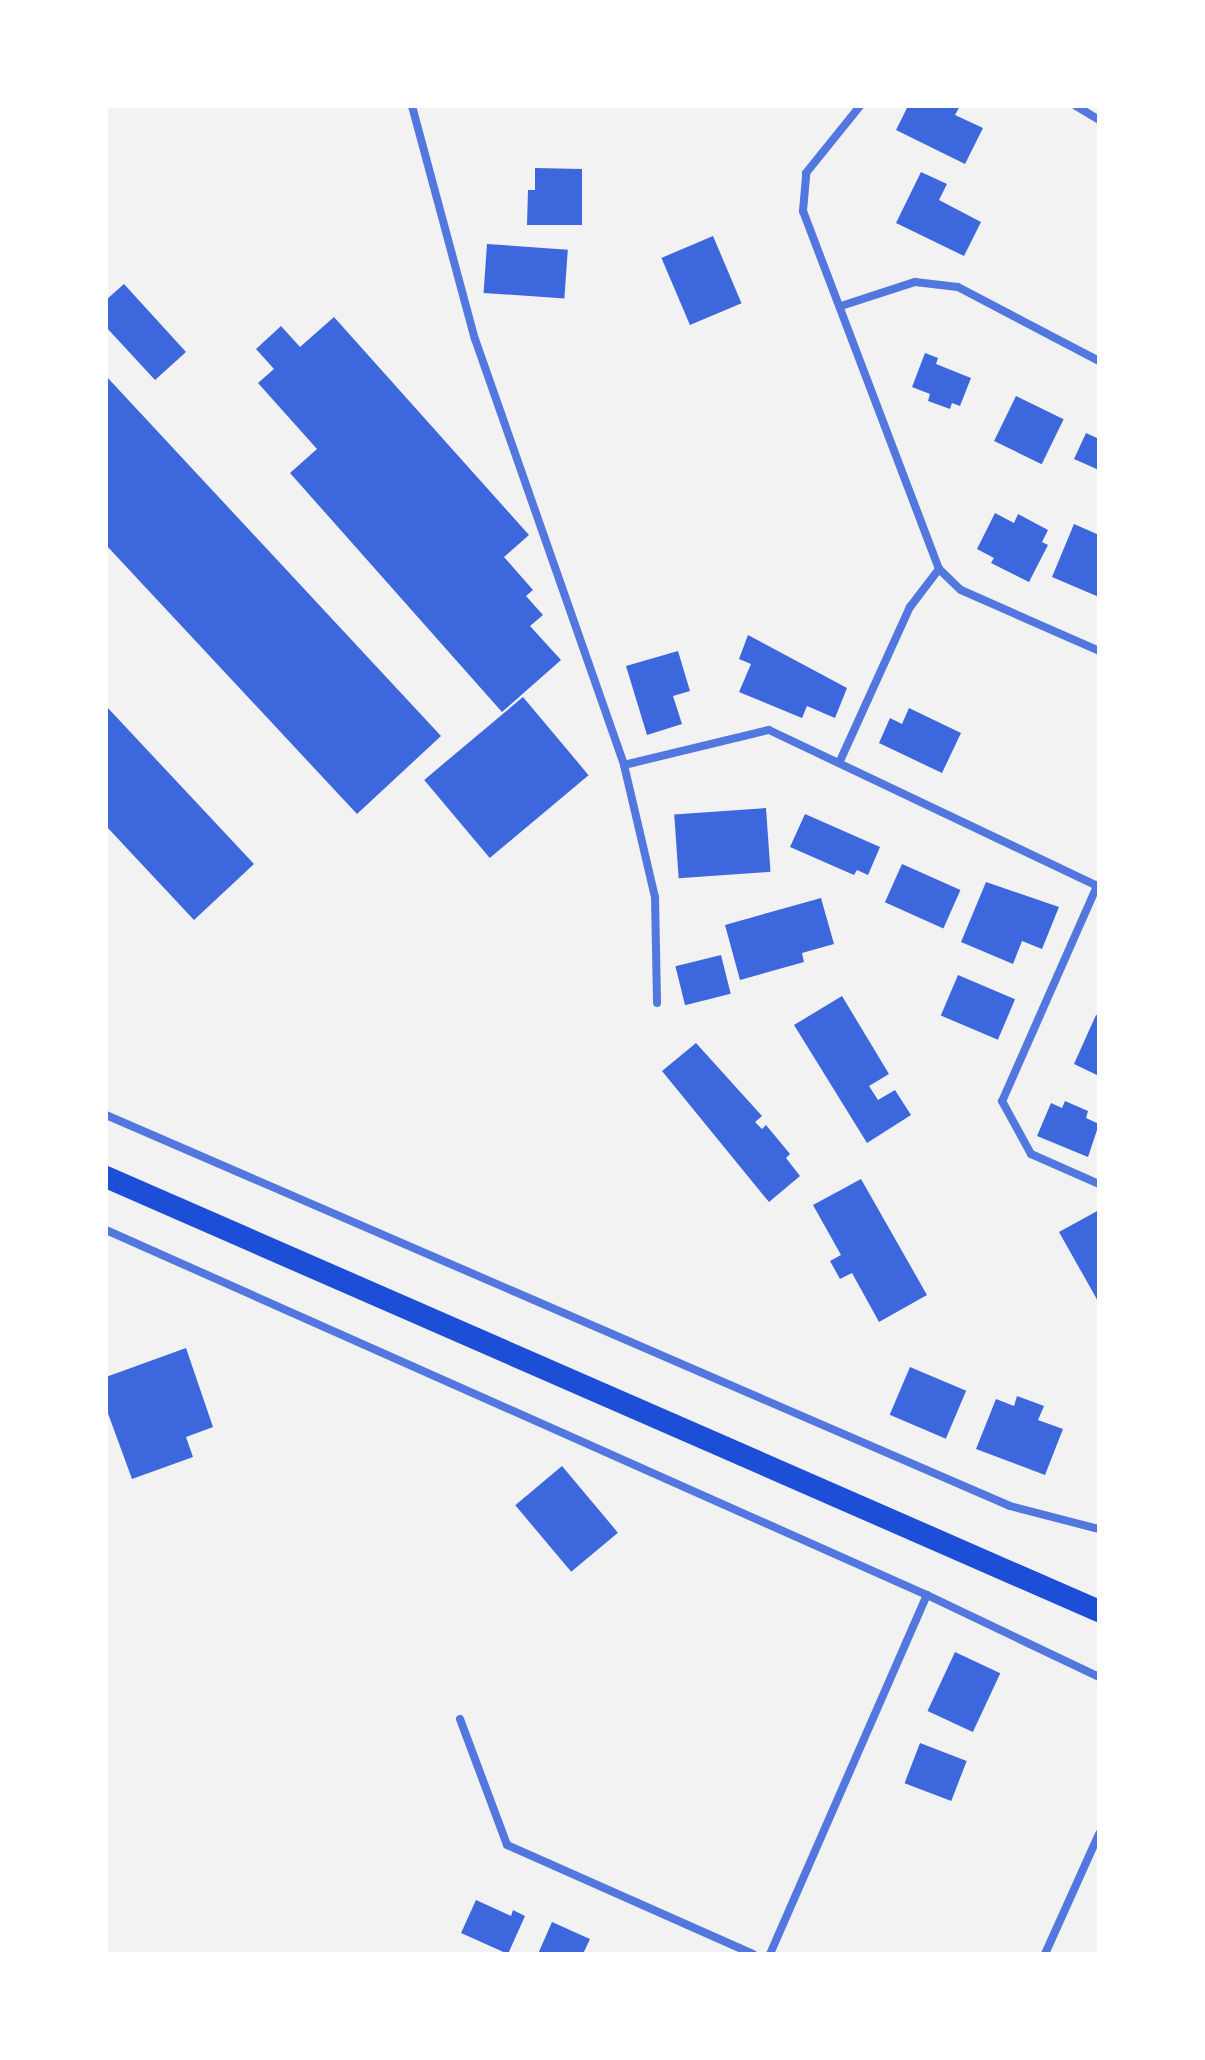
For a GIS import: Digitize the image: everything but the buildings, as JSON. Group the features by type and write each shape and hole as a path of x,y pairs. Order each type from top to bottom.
{"highway":[{"path":"106,1177 1099,1611"}],"street":[{"path":"412,106 475,339 624,765 655,897 657,1003"},
{"path":"860,106 806,173 803,211 939,569 961,590 1099,651"},
{"path":"1076,106 1099,120"},
{"path":"841,306 915,282 958,287 1099,361"},
{"path":"840,761 910,607 939,569"},
{"path":"624,765 769,730 840,761 1098,887 1002,1101 1031,1154 1099,1184"},
{"path":"106,1115 1010,1506 1098,1526"},
{"path":"106,1230 927,1595 1099,1677"},
{"path":"770,1954 927,1595"},
{"path":"460,1719 507,1845 753,1954"},
{"path":"1045,1954 1099,1834"}]}
